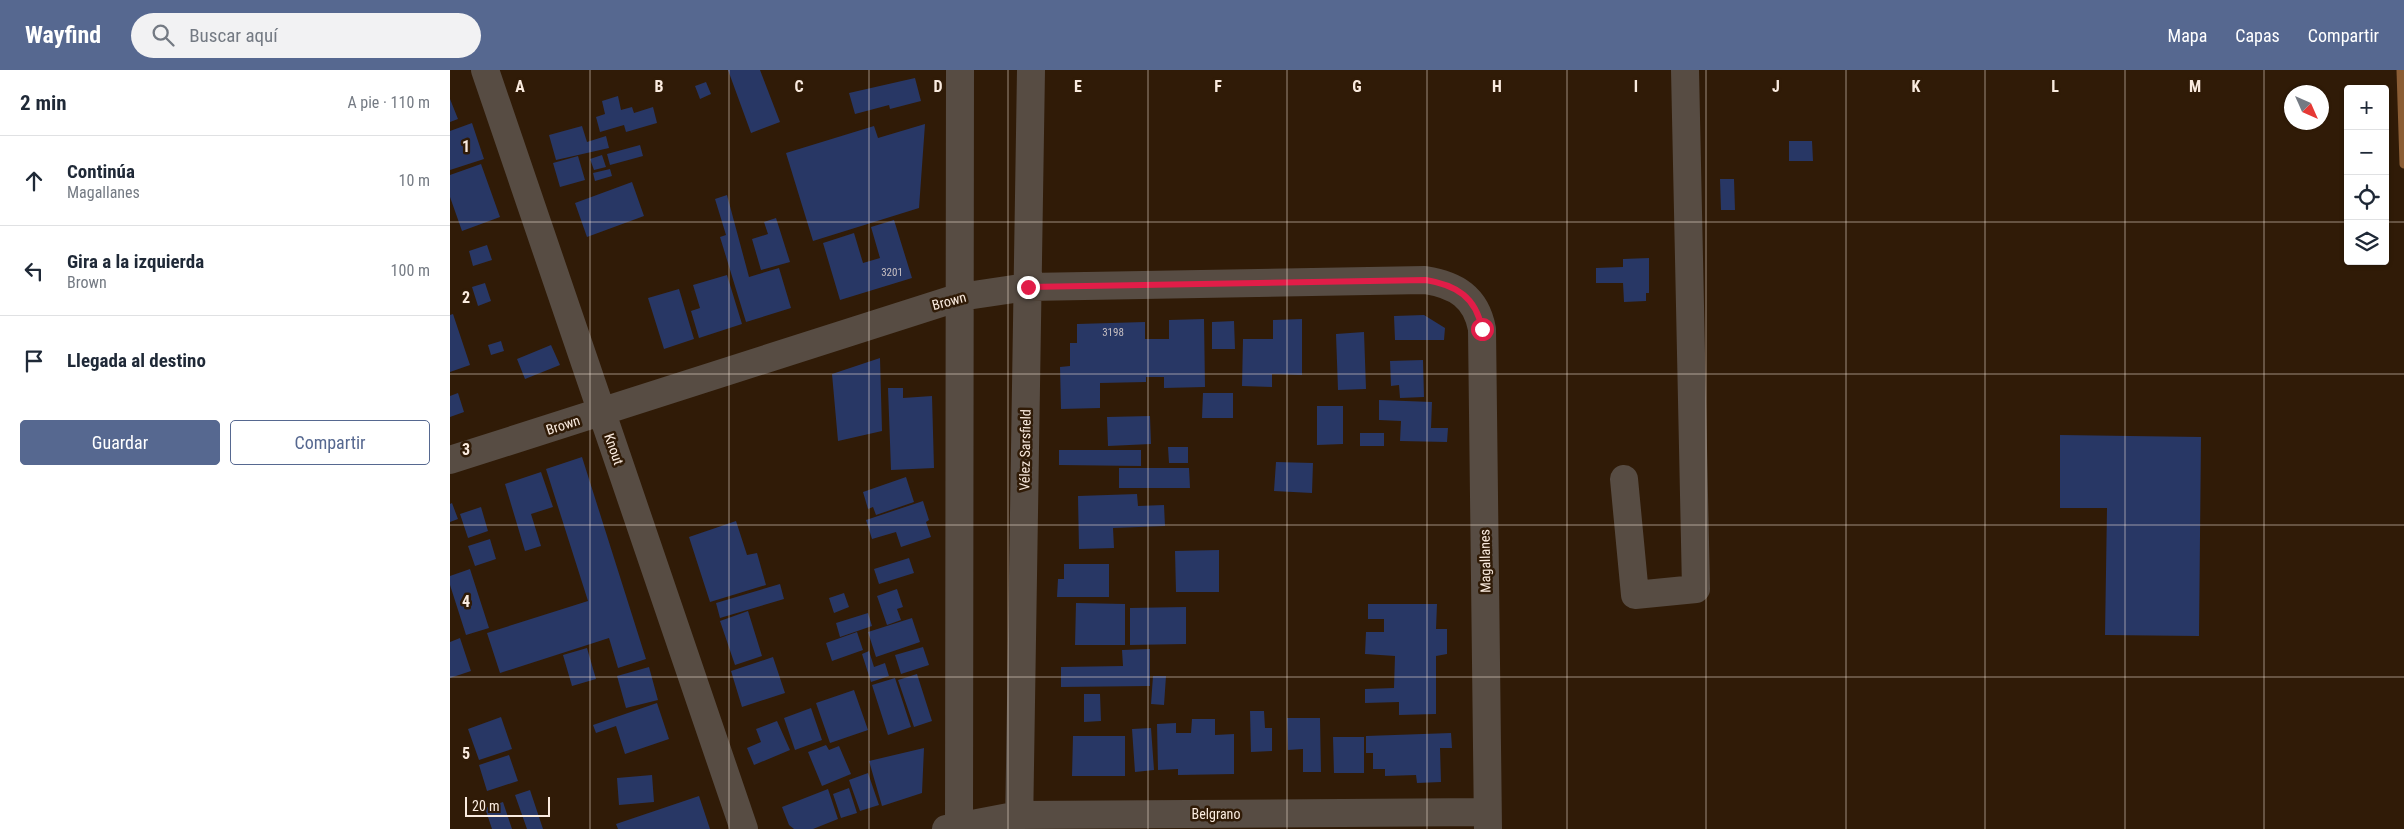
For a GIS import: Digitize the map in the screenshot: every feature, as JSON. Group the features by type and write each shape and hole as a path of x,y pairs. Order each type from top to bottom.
{"street":[{"name":"Knout","path":"484,70 744,829"},
{"path":"955,828 960,70"},
{"name":"Vélez Sarsfield","path":"1019,822 1031,70"},
{"path":"1624,480 1635,595 1696,588 1685,70"},
{"name":"Brown","path":"450,460 960,297 1028,287 1426,280 1458,288 1467,296"},
{"name":"Magallanes","path":"1467,296 1480,316 1482,329 1488,821"},
{"name":"Belgrano","path":"955,828 1019,822 1488,821"}],"building":[{"path":"728,70 760,70 780,122 751,133"},
{"path":"915,78 921,101 890,109 889,105 855,114 849,93"},
{"path":"706,82 711,94 700,99 695,86"},
{"path":"618,96 621,110 632,107 634,113 653,107 657,123 626,132 624,125 600,132 596,117 605,114 602,101"},
{"path":"450,99 458,119 450,122"},
{"path":"472,123 484,159 450,170 450,131"},
{"path":"925,124 919,208 813,241 786,153 874,126 878,138"},
{"path":"582,126 587,142 606,136 609,148 556,160 549,135"},
{"path":"1789,141 1812,141 1813,161 1789,161"},
{"path":"640,145 643,156 610,165 607,154"},
{"path":"602,155 606,167 594,170 590,159"},
{"path":"578,156 585,180 560,187 553,163"},
{"path":"481,164 500,217 462,231 450,197 450,175"},
{"path":"610,169 612,176 595,181 593,173"},
{"path":"1720,179 1734,179 1735,210 1721,210"},
{"path":"632,182 644,216 587,237 575,203"},
{"path":"727,195 749,277 779,268 791,308 746,322 720,237 726,235 715,199"},
{"path":"776,218 790,262 761,270 752,239 768,234 764,222"},
{"path":"894,220 912,278 840,300 823,243 854,233 863,263 880,258 871,227"},
{"path":"487,245 492,260 473,266 469,251"},
{"path":"1649,258 1649,293 1646,293 1646,301 1624,302 1623,283 1596,283 1596,268 1623,267 1623,259"},
{"path":"727,275 742,324 699,338 691,311 700,308 693,285"},
{"path":"485,283 491,301 478,306 472,287"},
{"path":"679,289 694,339 664,349 648,298"},
{"path":"453,314 470,365 450,372 450,315"},
{"path":"1424,315 1445,328 1444,340 1395,340 1394,316"},
{"path":"1204,319 1205,387 1164,388 1164,377 1146,377 1146,382 1100,383 1100,408 1061,409 1060,367 1070,366 1070,343 1077,343 1077,324 1145,322 1145,339 1169,339 1169,320"},
{"path":"1302,319 1302,375 1272,374 1272,387 1242,386 1243,339 1273,339 1273,320"},
{"path":"1234,321 1235,349 1212,349 1212,322"},
{"path":"1364,332 1366,389 1338,390 1336,334"},
{"path":"501,341 504,351 491,355 488,345"},
{"path":"551,345 560,365 525,379 517,359"},
{"path":"880,358 882,431 838,441 832,374"},
{"path":"1423,360 1424,397 1400,398 1399,385 1391,386 1390,361"},
{"path":"888,388 903,388 903,398 932,396 934,468 891,470"},
{"path":"458,393 464,412 450,417 450,396"},
{"path":"1203,393 1233,393 1233,418 1202,418"},
{"path":"1379,400 1432,402 1431,428 1448,428 1447,442 1400,441 1401,421 1379,420"},
{"path":"1317,406 1343,406 1343,444 1317,445"},
{"path":"1150,416 1151,444 1108,446 1107,417"},
{"path":"1360,433 1384,433 1384,446 1360,446"},
{"path":"2060,435 2201,437 2199,636 2105,635 2107,508 2060,508"},
{"path":"1168,447 1188,447 1188,463 1169,463"},
{"path":"1059,450 1141,450 1141,466 1059,465"},
{"path":"582,457 646,659 618,668 609,638 500,673 487,633 588,601 546,469"},
{"path":"1276,462 1313,463 1312,493 1274,491"},
{"path":"1119,468 1189,468 1190,488 1119,488"},
{"path":"541,472 553,507 531,514 541,546 525,551 505,484"},
{"path":"906,477 914,502 876,515 873,507 868,509 863,492"},
{"path":"1137,494 1138,506 1164,505 1165,526 1113,528 1114,548 1079,549 1078,496"},
{"path":"923,501 929,520 926,522 931,537 901,547 896,532 872,539 866,520"},
{"path":"452,503 458,519 450,522 450,504"},
{"path":"481,507 488,531 468,538 460,514"},
{"path":"736,521 747,555 757,553 766,585 710,602 689,537"},
{"path":"490,539 496,559 475,566 468,546"},
{"path":"1219,550 1219,592 1176,592 1175,551"},
{"path":"909,558 914,573 879,584 874,569"},
{"path":"1064,564 1109,564 1109,597 1057,597 1058,579 1064,579"},
{"path":"470,569 489,628 466,635 450,585 450,576"},
{"path":"780,584 784,599 720,618 716,603"},
{"path":"897,589 903,607 897,609 901,620 887,625 877,596"},
{"path":"844,593 849,607 834,613 829,598"},
{"path":"1076,603 1125,604 1125,645 1075,645"},
{"path":"1368,604 1437,604 1436,629 1447,629 1447,654 1436,656 1436,714 1399,715 1399,702 1365,703 1365,689 1394,688 1395,656 1365,654 1366,632 1384,632 1384,619 1368,619"},
{"path":"1186,607 1186,644 1130,645 1130,608"},
{"path":"748,611 762,656 735,665 720,621"},
{"path":"868,613 872,626 840,637 836,623"},
{"path":"912,618 920,642 876,657 868,632"},
{"path":"857,632 863,650 832,661 826,643"},
{"path":"460,638 471,671 450,678 450,642"},
{"path":"923,647 929,665 901,674 895,655"},
{"path":"587,648 596,679 572,686 563,655"},
{"path":"1150,649 1150,686 1061,687 1061,667 1123,666 1122,650"},
{"path":"869,651 874,667 885,663 889,676 871,682 862,654"},
{"path":"773,657 785,693 742,707 731,671"},
{"path":"649,667 658,700 626,708 617,676"},
{"path":"917,674 932,721 914,727 898,680"},
{"path":"1153,676 1166,676 1164,705 1151,704"},
{"path":"895,678 911,727 888,735 872,685"},
{"path":"854,690 868,730 830,743 816,703"},
{"path":"1084,694 1100,694 1101,721 1084,722"},
{"path":"657,703 669,739 625,754 616,726 596,733 593,725"},
{"path":"811,708 822,740 795,750 784,718"},
{"path":"1250,711 1264,711 1265,728 1272,728 1272,751 1251,752"},
{"path":"501,717 512,749 479,760 468,729"},
{"path":"1287,718 1320,718 1321,772 1303,772 1303,749 1288,750"},
{"path":"1192,719 1215,719 1215,735 1234,734 1234,774 1178,775 1178,769 1158,770 1157,724 1176,723 1176,733 1191,733"},
{"path":"777,721 790,750 754,765 747,748 761,742 756,729"},
{"path":"1151,728 1154,770 1135,772 1132,729"},
{"path":"1451,733 1452,748 1440,748 1441,782 1417,783 1416,775 1385,776 1385,769 1373,769 1373,753 1366,753 1366,736"},
{"path":"1073,736 1125,736 1125,776 1072,776"},
{"path":"1333,737 1364,737 1364,773 1334,773"},
{"path":"826,745 829,750 839,746 851,774 822,786 808,752"},
{"path":"924,748 922,793 882,806 869,761"},
{"path":"509,755 518,781 487,791 479,765"},
{"path":"868,773 879,805 860,811 849,780"},
{"path":"652,775 654,802 619,805 617,778"},
{"path":"849,788 857,813 841,818 833,794"},
{"path":"828,789 838,819 813,829 794,829 789,825 782,807"},
{"path":"530,790 543,829 527,829 515,795"},
{"path":"699,796 710,829 618,829 616,824"},
{"path":"503,802 512,829 492,829 485,808"}],"waterway":[{"path":"2401,70 2404,164"}],"route":[{"path":"1028,287 1426,280 1458,288 1475,305 1480,316 1482,329"}]}
